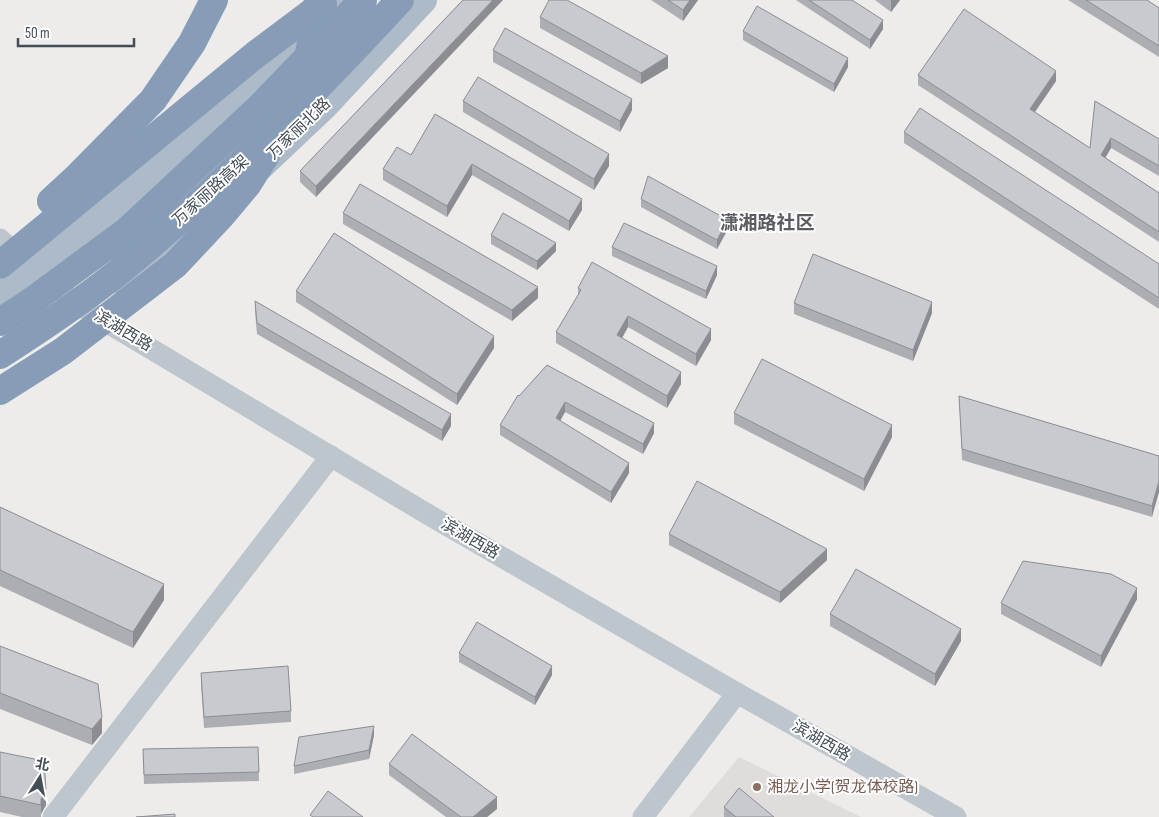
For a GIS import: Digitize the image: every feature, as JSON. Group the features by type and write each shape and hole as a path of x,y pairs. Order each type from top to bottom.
{"highway":[{"path":"0,247 76,178 153,100 192,43 214,0"},
{"path":"0,391 63,351 175,265 242,191 278,134 300,93 312,40 318,0"},
{"path":"0,266 255,55 329,0"},
{"name":"万家丽路高架","path":"0,322 32,301 127,231 260,107 363,0"},
{"name":"万家丽路高架","path":"0,355 52,322 137,257 248,157 330,76 400,0"}],"main road":[{"path":"0,297 34,272 128,195 253,87 338,0"},
{"name":"万家丽北路","path":"0,377 96,316 189,233 326,105 423,0"}],"street":[{"name":"滨湖西路","path":"0,239 34,272 96,316 429,515 956,817"},
{"path":"53,817 331,456"},
{"path":"643,817 737,693"}],"shaded area":[{"name":"湘龙小学(贺龙体校路)","path":"739,757 861,817 689,817"}],"building":[{"path":"463,0 493,0 316,186 300,171"},
{"path":"549,0 567,0 668,56 641,73 540,17"},
{"path":"668,0 690,0 683,10"},
{"path":"809,0 852,0 883,20 870,40"},
{"path":"1086,0 1147,0 1159,8 1159,46"},
{"path":"757,6 848,58 834,84 743,31"},
{"path":"964,9 1056,71 1030,109 1090,148 1095,101 1159,139 1159,166 1111,138 1101,155 1159,193 1159,232 918,75"},
{"path":"505,28 632,99 620,121 493,50"},
{"path":"478,77 609,154 594,179 463,101"},
{"path":"920,108 1159,264 1159,298 904,132"},
{"path":"435,114 582,199 569,221 472,164 447,206 383,169 397,147 411,155"},
{"path":"648,176 728,220 717,240 641,199"},
{"path":"360,184 538,287 512,310 343,213"},
{"path":"503,213 556,243 537,261 491,235"},
{"path":"624,223 717,266 706,291 612,247"},
{"path":"334,233 494,336 457,394 296,291"},
{"path":"813,254 932,302 913,350 794,303"},
{"path":"592,262 711,329 696,354 628,316 617,335 681,372 667,396 556,332 581,290 578,288"},
{"path":"255,301 451,414 442,430 257,323"},
{"path":"762,359 892,425 864,479 734,413"},
{"path":"547,365 654,423 643,444 565,402 556,418 629,463 611,492 500,425 518,395"},
{"path":"959,396 1159,456 1159,481 1152,506 962,449"},
{"path":"697,481 827,549 780,592 669,534"},
{"path":"0,507 164,584 133,632 0,570"},
{"path":"1023,561 1111,574 1137,588 1101,656 1001,603"},
{"path":"856,569 961,629 935,674 830,614"},
{"path":"477,622 552,666 535,697 459,653"},
{"path":"0,646 98,684 102,717 92,729 0,693"},
{"path":"288,666 291,711 204,717 201,673"},
{"path":"374,726 369,750 294,766 299,737"},
{"path":"412,734 497,797 473,817 461,817 389,764"},
{"path":"258,747 259,772 144,775 143,749"},
{"path":"0,752 44,761 46,789 41,799 41,805 0,796"},
{"path":"739,788 774,817 736,817 724,807"},
{"path":"328,791 363,817 313,817 310,815"},
{"path":"175,814 175,817 136,817"}],"place":[{"name":"湘龙小学(贺龙体校路)","path":"757,787"}],"district":[{"name":"潇湘路社区","path":"767,223"}]}
